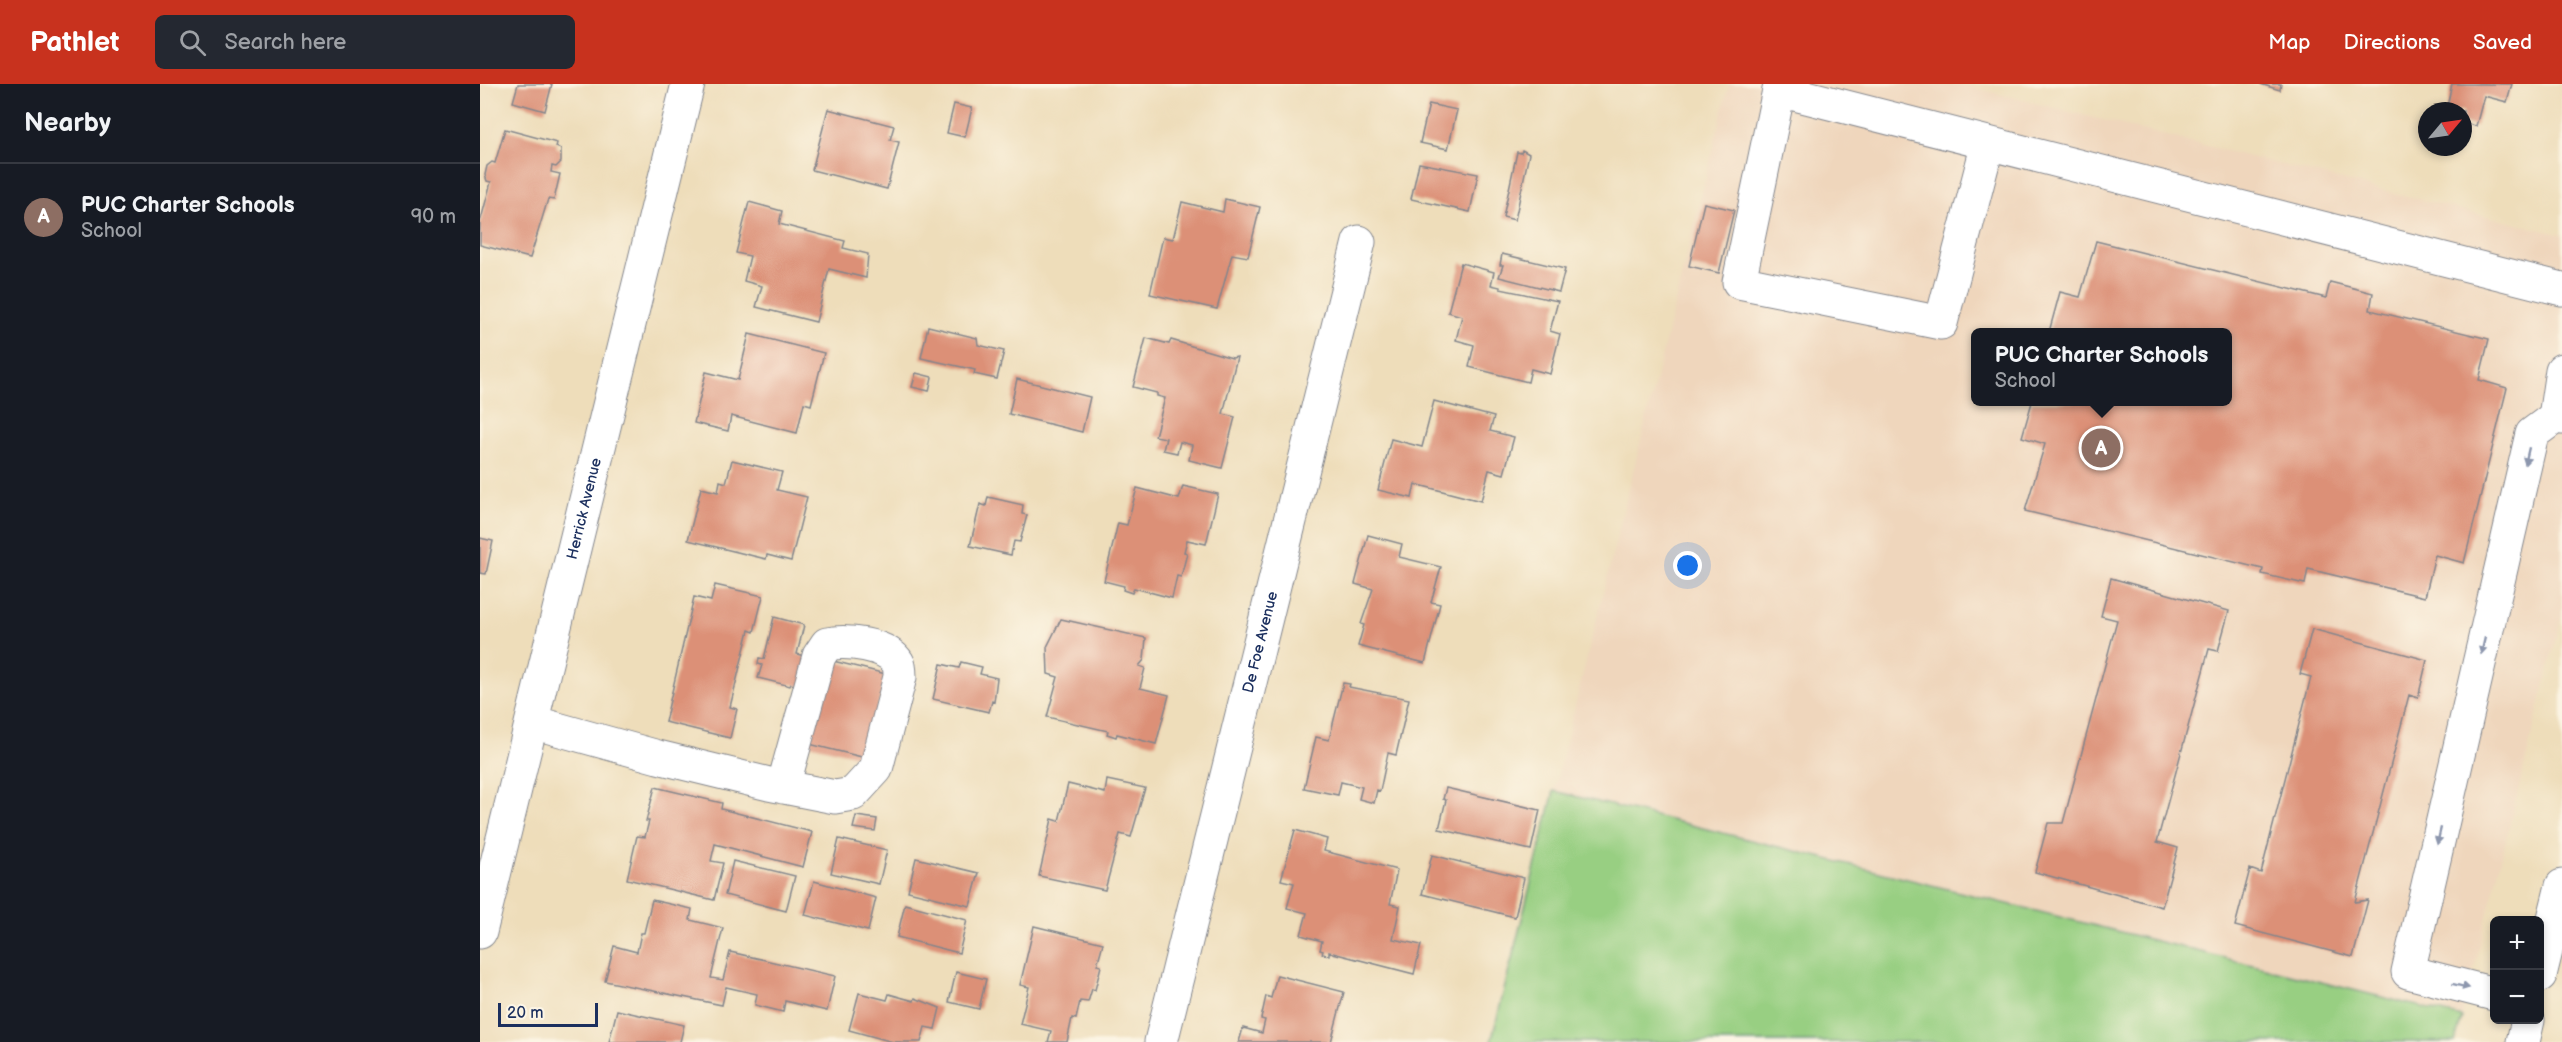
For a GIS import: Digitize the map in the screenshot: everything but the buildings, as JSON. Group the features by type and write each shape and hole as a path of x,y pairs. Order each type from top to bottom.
{"street":[{"name":"Herrick Avenue","path":"480,932 688,84"},
{"path":"1988,143 1941,323 1739,282 1779,90 1988,143 2562,289"},
{"name":"De Foe Avenue","path":"1161,1042 1359,242"},
{"path":"2490,993 2408,972 2532,434 2558,417 2562,370"},
{"path":"532,722 658,757 783,787 835,796 853,794 876,769 900,677 898,663 884,650 844,640 827,644 819,656 783,787"},
{"path":"2541,970 2562,886"},
{"path":"2523,1042 2527,1024"}],"shaded area":[{"path":"1729,84 1959,84 2562,235 2562,614 2462,1017 1554,791"}],"green space":[{"path":"1554,791 2462,1017 2455,1042 1491,1042"}],"place":[{"name":"PUC Charter Schools","path":"2101,448"}]}
